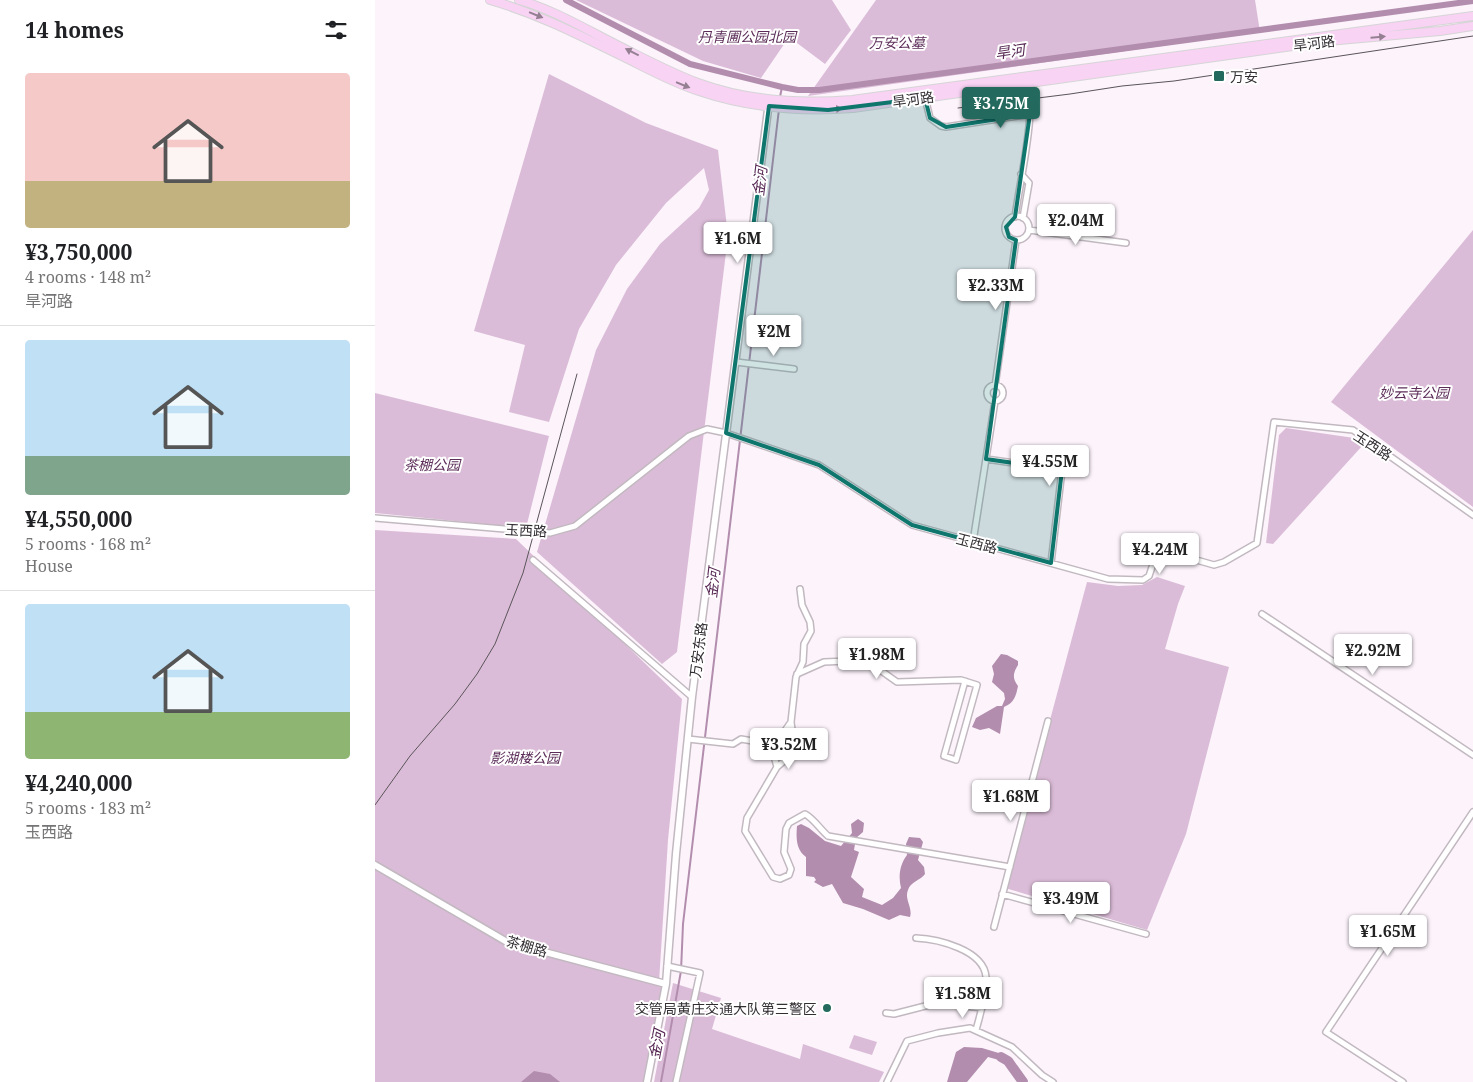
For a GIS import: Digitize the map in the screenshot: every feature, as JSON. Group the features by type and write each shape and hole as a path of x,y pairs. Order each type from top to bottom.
{"main road":[{"name":"旱河路","path":"490,0 523,9 552,21 655,73 698,91 727,99 829,110 1329,41 1440,32 1473,26"},
{"name":"旱河路","path":"519,0 555,14 658,66 700,84 773,103"},
{"name":"旱河路","path":"787,105 853,100 1473,16"}],"street":[{"path":"925,98 930,118 941,126 1030,114 1029,144 1021,174 1015,217"},
{"name":"万安东路","path":"647,1082 666,984 692,697 726,433 773,103"},
{"path":"1021,174 1029,183 1023,218"},
{"path":"1015,217 1023,218 1029,224 1027,236 1016,240 1009,237 1006,230 1007,223 1015,217"},
{"path":"1029,230 1126,243"},
{"path":"995,386 1016,240"},
{"path":"736,362 794,369"},
{"path":"995,386 1001,388 1003,393 1001,398 995,401 988,397 987,393 989,388 995,386"},
{"path":"973,542 995,401"},
{"name":"玉西路","path":"375,518 550,533 575,526 689,436 707,429 726,433 819,464 912,525 1108,579 1143,580 1149,576 1157,549 1213,565 1224,562 1257,542 1274,422 1353,430 1473,516"},
{"path":"986,460 1062,470 1051,563"},
{"path":"533,560 692,697"},
{"path":"801,589 802,605 810,622 811,631 804,644 803,662 797,674 791,722 794,745 788,759 777,767 747,818 745,831 773,877 780,879 789,875 791,869 784,852 786,829 789,823 805,814 828,836 1010,867"},
{"path":"1262,614 1473,756"},
{"path":"797,674 823,662 848,661 870,665 897,682 941,680 965,681 977,685 956,760 943,756 965,681"},
{"path":"994,927 1048,721"},
{"path":"777,767 775,745 791,722"},
{"path":"687,739 733,744 741,739 775,745"},
{"path":"1403,1082 1326,1032 1473,812"},
{"name":"茶棚路","path":"375,865 507,942 666,984"},
{"path":"1002,894 1146,934"},
{"path":"917,938 947,943 965,951 977,961 986,976 982,1008 976,1030"},
{"path":"667,966 700,973 676,1082"},
{"path":"886,1013 894,1014 937,1003 982,1008"},
{"path":"887,1082 907,1041 938,1032 970,1028 1012,1047 1042,1075 1053,1082"}],"highlighted area":[{"path":"925,98 930,118 946,127 1030,114 1015,217 1006,227 1009,237 1016,240 986,459 1062,470 1051,563 912,525 819,465 726,433 769,106 828,110"}],"green space":[{"name":"丹青圃公园北园","path":"576,0 832,0 851,30 825,64 789,37 761,78 703,61"},
{"name":"万安公墓","path":"876,0 1255,0 1260,32 808,96"},
{"path":"549,74 646,123 718,150 728,236 677,652 662,664 537,552 596,350 627,289 660,244 699,208 709,190 704,168 666,203 616,265 579,329 549,422 509,412 525,345 474,331"},
{"name":"妙云寺公园","path":"1473,230 1473,507 1331,402"},
{"name":"茶棚公园","path":"375,393 549,436 526,528 375,513"},
{"path":"1286,428 1354,438 1363,445 1273,544 1266,543 1279,435"},
{"name":"影湖楼公园","path":"375,530 516,539 682,699 668,840 659,982 663,987 645,1082 375,1082"},
{"path":"1157,577 1185,586 1165,649 1229,667 1186,834 1147,930 1005,888 1087,582 1118,586 1142,585"},
{"path":"673,983 721,998 712,1029 800,1059 803,1044 884,1072 879,1082 654,1082"},
{"path":"854,1035 877,1042 872,1055 849,1048"}],"shaded area":[{"path":"1001,654 1018,661 1014,676 1018,686 1014,699 1004,707 1000,734 989,728 980,730 972,727 976,718 997,706 1002,706 1005,699 1004,693 992,682 994,674 992,666"},
{"path":"858,819 864,823 863,832 856,838 854,850 859,852 851,877 864,889 862,897 882,905 893,898 901,888 900,870 907,855 906,844 909,837 920,838 923,842 918,860 924,867 925,874 909,887 907,897 910,917 900,915 889,920 843,903 832,884 823,887 814,882 816,880 814,877 806,876 806,857 798,847 797,826 801,824 825,841 841,846 852,833 851,824"},
{"path":"964,1047 982,1048 1002,1054 999,1060 988,1057 967,1082 947,1082 956,1052"},
{"path":"534,1071 550,1074 560,1082 521,1082"}],"waterway":[{"name":"旱河","path":"566,0 690,64 798,90 819,90 1473,1"},
{"name":"金河","path":"780,97 782,87"},
{"name":"金河","path":"661,1082 681,971 683,924 779,109"},
{"path":"1001,1057 1008,1061 1023,1082"}],"tram line":[{"path":"958,108 1174,81 1473,36"},
{"path":"375,805 410,756 455,704 477,674 495,644 523,573 577,374"}],"place":[{"name":"万安","path":"1219,76"},
{"name":"交管局黄庄交通大队第三警区","path":"827,1008"}]}
